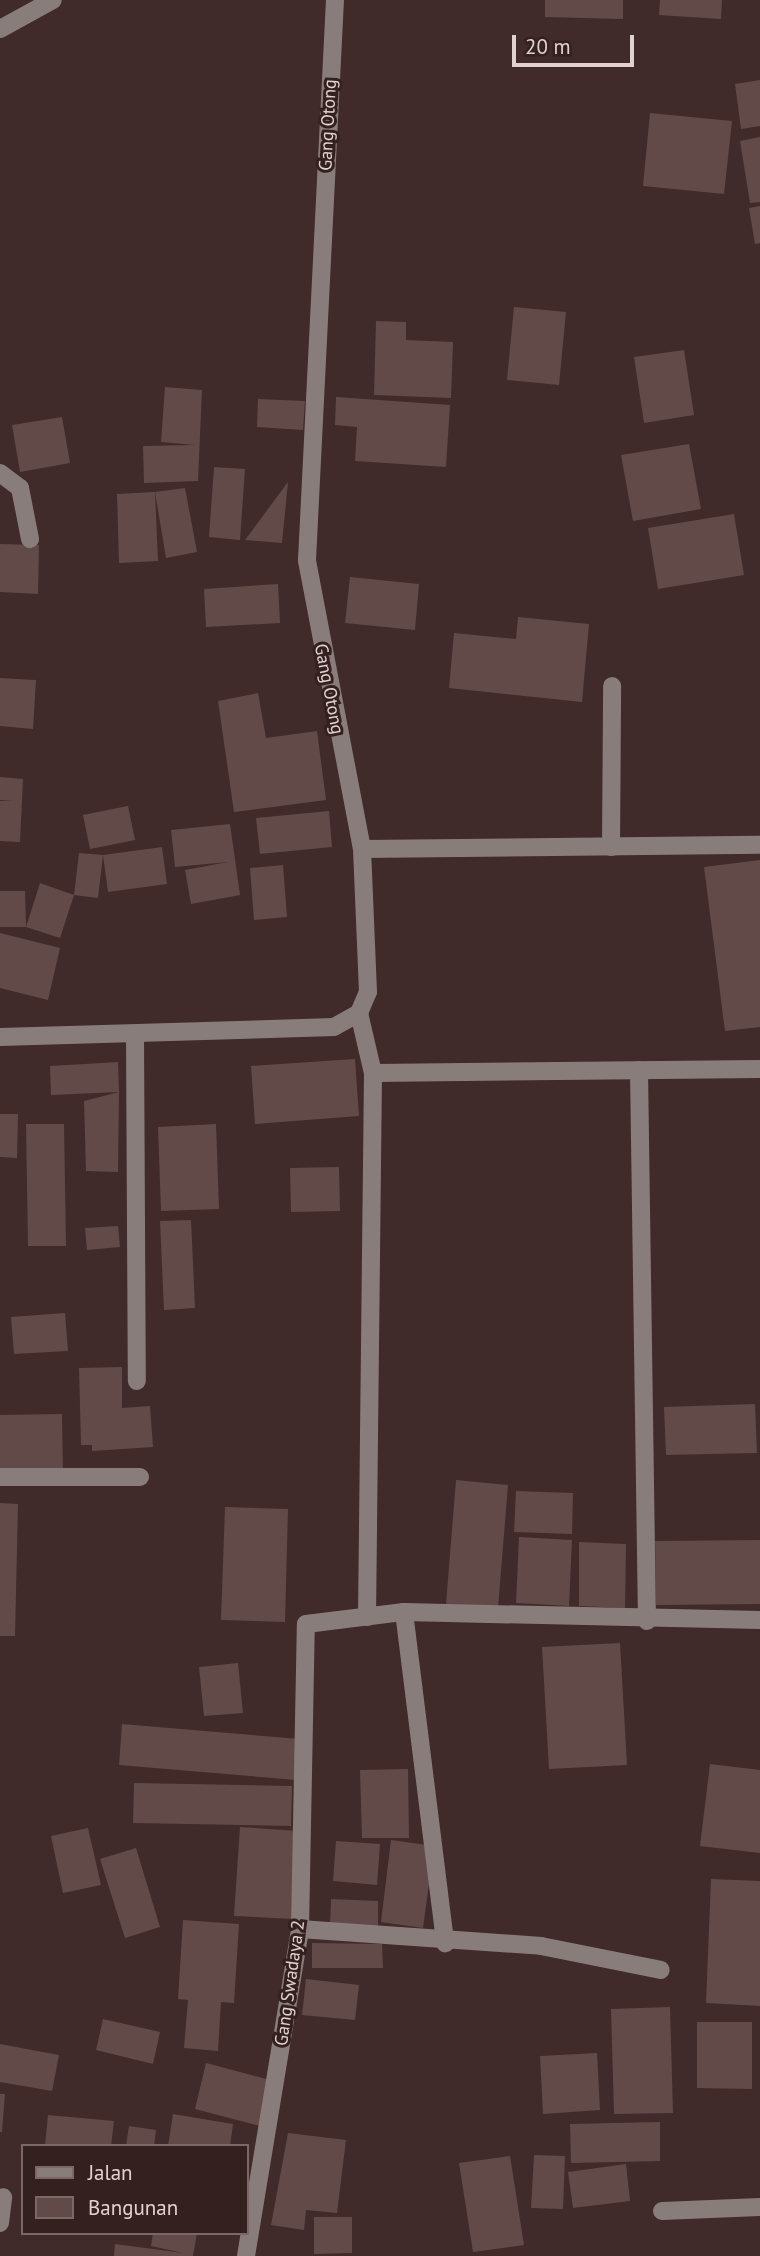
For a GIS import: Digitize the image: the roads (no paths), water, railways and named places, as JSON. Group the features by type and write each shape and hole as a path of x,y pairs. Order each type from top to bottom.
{"street":[{"path":"0,29 52,0"},
{"name":"Gang Otong","path":"335,0 307,560 362,849 368,992 359,1013"},
{"path":"0,473 20,488 30,539"},
{"path":"611,847 612,686"},
{"path":"362,849 760,845"},
{"path":"0,1037 334,1027 359,1013 373,1073 367,1617 404,1612 647,1621 760,1620"},
{"path":"135,1034 137,1381"},
{"path":"373,1073 760,1069"},
{"path":"639,1070 647,1621"},
{"path":"0,1477 140,1477"},
{"path":"404,1612 446,1943"},
{"name":"Gang Swadaya 2","path":"246,2256 300,1929 306,1624 367,1617"},
{"path":"300,1929 446,1943 541,1946 661,1969"},
{"path":"0,2223 3,2197"},
{"path":"662,2211 760,2207"}]}
